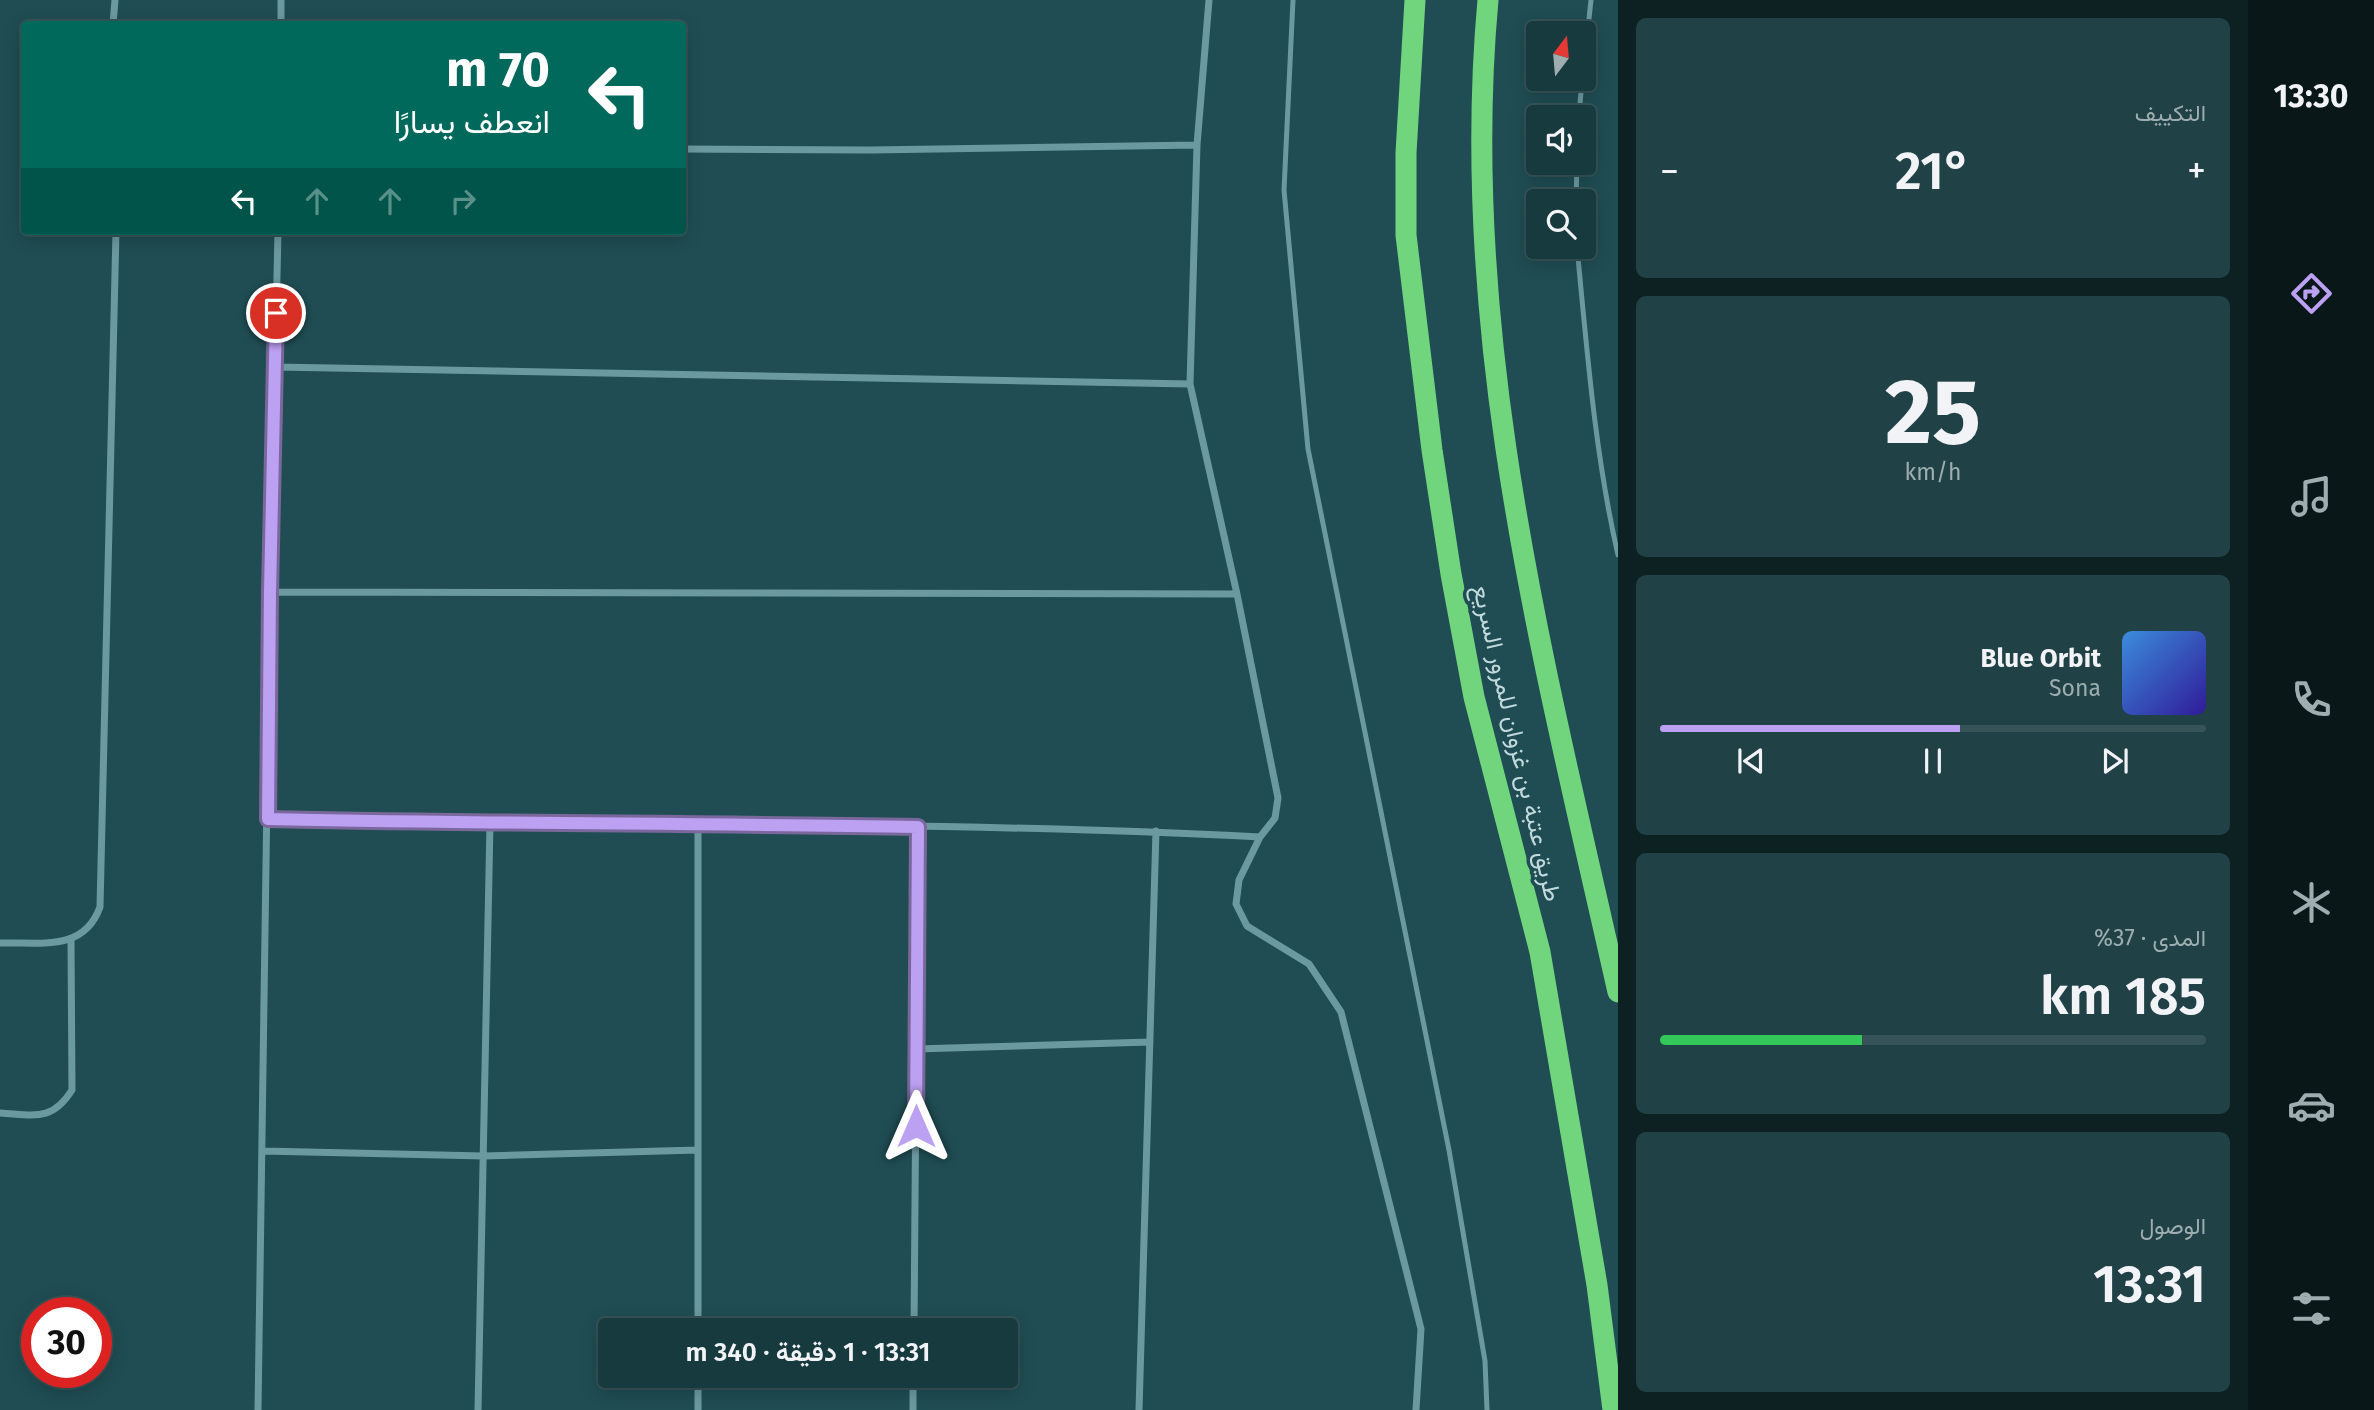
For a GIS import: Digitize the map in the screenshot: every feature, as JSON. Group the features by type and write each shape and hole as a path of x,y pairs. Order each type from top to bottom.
{"highway":[{"name":"طريق عتبة بن غزوان للمرور السريع","path":"1415,0 1406,153 1406,235 1432,450 1451,574 1475,697 1539,952 1597,1285 1613,1410"},
{"name":"طريق عتبة بن غزوان للمرور السريع","path":"1488,0 1481,174 1484,246 1497,390 1544,661 1618,992"}],"street":[{"path":"113,21 115,0"},
{"path":"281,0 281,21"},
{"path":"1209,0 1197,145 1190,384 1237,594 1278,798 1275,818 1260,837 1239,880 1236,904 1247,926 1309,964 1341,1012 1421,1329 1416,1410"},
{"path":"686,149 871,150 1197,145"},
{"path":"0,943 71,939 85,932 95,921 100,907 117,235"},
{"path":"258,1410 278,235"},
{"path":"276,367 1190,384"},
{"path":"270,592 1237,594"},
{"path":"268,819 490,824 698,822 1156,831 1260,837"},
{"path":"698,822 698,1318"},
{"path":"478,1410 490,824"},
{"path":"914,1318 918,827"},
{"path":"1139,1410 1156,831"},
{"path":"0,1113 45,1116 63,1104 72,1090 71,939"},
{"path":"916,1049 1150,1042"},
{"path":"262,1151 484,1156 698,1150"},
{"path":"698,1388 698,1410"},
{"path":"913,1388 913,1410"}],"lane":[{"path":"1293,0 1284,190 1308,449 1449,1150 1485,1361 1487,1410"},
{"path":"1589,21 1591,0"},
{"path":"1578,259 1607,508 1618,555"}],"route":[{"path":"276,313 268,819 490,824 698,822 918,827 916,1126"}]}
